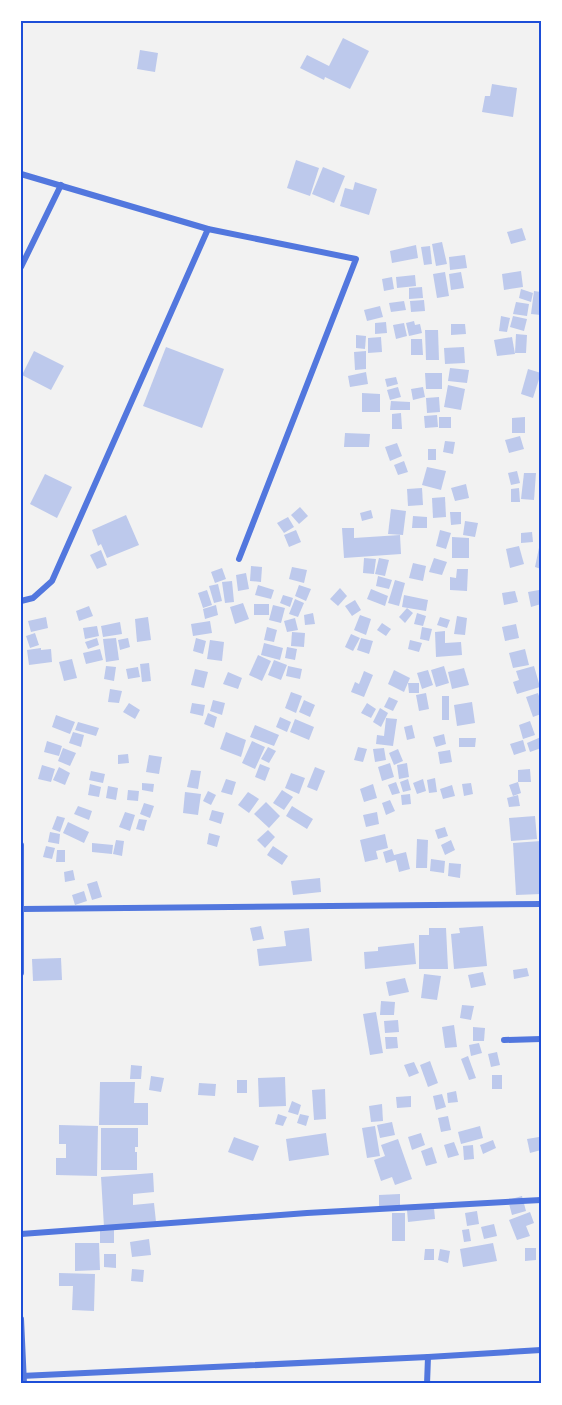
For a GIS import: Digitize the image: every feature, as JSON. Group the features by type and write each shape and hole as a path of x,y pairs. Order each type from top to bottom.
{"street":[{"path":"21,174 208,229 356,258 239,560"},
{"path":"21,267 61,185"},
{"path":"21,601 33,598 52,581 208,229"},
{"path":"21,845 21,973"},
{"path":"22,909 541,904"},
{"path":"504,1040 541,1039"},
{"path":"21,1234 307,1213 541,1200"},
{"path":"21,1319 24,1384"},
{"path":"23,1376 541,1350"},
{"path":"427,1384 428,1357"}],"building":[{"path":"343,38 369,51 350,89 300,68 307,55 329,66"},
{"path":"140,50 158,53 155,72 137,69"},
{"path":"492,84 517,88 513,117 482,112 485,96 490,96"},
{"path":"296,160 319,168 310,196 287,188"},
{"path":"323,167 345,176 334,203 312,194"},
{"path":"355,182 377,189 369,215 340,206 345,188 353,190"},
{"path":"522,228 526,240 511,244 507,232"},
{"path":"442,242 447,264 436,266 432,244"},
{"path":"416,245 418,258 392,263 390,251"},
{"path":"430,246 432,264 424,265 421,247"},
{"path":"465,255 467,268 450,270 449,257"},
{"path":"521,271 523,287 504,290 502,274"},
{"path":"445,272 449,296 437,298 433,274"},
{"path":"461,272 464,288 451,290 449,274"},
{"path":"415,275 416,286 397,288 396,277"},
{"path":"392,277 394,289 384,291 382,279"},
{"path":"422,287 423,298 409,299 409,288"},
{"path":"521,289 533,293 531,302 519,298"},
{"path":"534,291 541,292 541,315 531,314"},
{"path":"424,300 425,311 411,312 410,301"},
{"path":"404,301 406,310 391,312 389,303"},
{"path":"516,302 529,304 527,316 513,314"},
{"path":"380,306 383,317 367,321 364,310"},
{"path":"501,316 510,318 507,332 499,331"},
{"path":"513,316 527,319 524,331 510,327"},
{"path":"414,321 415,325 420,324 422,333 409,336 406,323"},
{"path":"386,322 387,333 375,334 375,323"},
{"path":"404,323 407,336 396,339 393,325"},
{"path":"451,324 465,324 466,334 451,335"},
{"path":"425,330 438,330 439,360 426,360"},
{"path":"516,334 527,335 526,353 515,353"},
{"path":"356,335 366,336 365,349 356,348"},
{"path":"381,337 382,352 368,353 368,338"},
{"path":"512,337 515,354 497,356 494,340"},
{"path":"411,339 422,339 423,355 411,355"},
{"path":"166,347 224,369 202,428 143,406"},
{"path":"464,347 465,363 445,364 444,348"},
{"path":"34,351 64,366 51,390 22,375"},
{"path":"366,351 366,369 355,370 354,352"},
{"path":"450,368 469,370 467,383 448,381"},
{"path":"528,369 541,373 533,398 521,394"},
{"path":"366,372 368,384 350,387 348,376"},
{"path":"425,373 442,373 442,389 426,389"},
{"path":"396,377 398,384 387,387 385,379"},
{"path":"448,385 465,389 461,410 444,407"},
{"path":"398,387 401,397 390,400 387,390"},
{"path":"423,387 425,397 413,400 411,389"},
{"path":"362,393 380,394 380,412 362,412"},
{"path":"439,397 440,412 427,413 426,398"},
{"path":"391,401 410,402 410,410 390,410"},
{"path":"401,413 402,429 392,429 392,414"},
{"path":"437,415 438,427 425,428 424,416"},
{"path":"439,417 451,417 451,428 439,428"},
{"path":"525,417 525,433 512,433 512,418"},
{"path":"345,433 370,434 369,447 344,447"},
{"path":"520,436 524,449 509,453 505,440"},
{"path":"445,441 455,442 453,454 443,452"},
{"path":"397,443 402,456 390,461 385,447"},
{"path":"428,449 436,449 436,460 428,460"},
{"path":"404,461 408,472 398,475 394,465"},
{"path":"427,467 446,471 441,490 422,485"},
{"path":"517,471 520,483 511,485 508,473"},
{"path":"524,473 536,473 534,500 521,499"},
{"path":"45,474 72,487 57,518 30,504"},
{"path":"466,484 469,498 455,501 451,488"},
{"path":"422,488 423,505 408,506 407,489"},
{"path":"519,488 520,502 511,502 511,489"},
{"path":"445,497 446,517 433,518 432,498"},
{"path":"300,507 308,516 299,524 291,515"},
{"path":"391,509 406,511 403,535 388,534"},
{"path":"371,510 373,518 362,521 360,513"},
{"path":"450,512 461,512 461,524 451,525"},
{"path":"126,515 139,545 107,558 101,544 98,546 92,530"},
{"path":"413,516 427,517 427,528 412,528"},
{"path":"288,517 294,527 284,533 277,523"},
{"path":"465,521 478,523 475,537 463,535"},
{"path":"342,528 354,528 354,538 400,535 401,554 344,558"},
{"path":"296,530 301,542 289,547 284,535"},
{"path":"440,530 451,533 446,549 436,546"},
{"path":"532,532 533,542 521,543 521,533"},
{"path":"452,537 469,538 469,558 452,558"},
{"path":"541,543 541,569 535,567"},
{"path":"519,546 524,564 510,568 506,549"},
{"path":"101,550 107,565 97,569 90,555"},
{"path":"364,558 376,559 374,574 363,573"},
{"path":"379,558 389,560 385,576 375,574"},
{"path":"434,558 447,562 442,575 429,572"},
{"path":"413,563 426,566 423,581 409,578"},
{"path":"251,566 262,567 261,582 250,581"},
{"path":"292,567 307,570 304,583 289,579"},
{"path":"222,568 226,579 215,583 211,572"},
{"path":"457,569 468,569 467,591 450,590 450,577 456,578"},
{"path":"246,573 249,589 238,591 236,575"},
{"path":"378,576 392,580 389,589 376,586"},
{"path":"395,580 405,583 399,606 388,603"},
{"path":"232,581 234,602 225,603 222,582"},
{"path":"218,584 222,601 214,603 209,586"},
{"path":"258,585 274,590 271,599 255,595"},
{"path":"299,585 311,589 306,601 295,596"},
{"path":"340,588 347,596 338,606 330,599"},
{"path":"371,589 388,596 385,606 367,599"},
{"path":"207,590 212,605 203,608 198,593"},
{"path":"539,590 541,604 531,607 528,592"},
{"path":"515,591 518,602 504,605 502,593"},
{"path":"283,595 293,598 290,607 280,603"},
{"path":"404,595 428,600 426,611 402,607"},
{"path":"295,599 304,603 298,617 289,614"},
{"path":"355,600 361,610 352,616 345,606"},
{"path":"243,603 249,619 235,624 230,607"},
{"path":"254,604 269,604 269,615 254,615"},
{"path":"216,605 218,615 205,619 203,609"},
{"path":"273,605 285,608 281,623 269,620"},
{"path":"89,606 93,616 79,621 76,611"},
{"path":"407,608 413,613 405,623 399,617"},
{"path":"313,613 315,624 305,625 304,615"},
{"path":"417,613 426,616 423,626 414,624"},
{"path":"360,615 371,619 366,635 354,630"},
{"path":"457,616 467,618 465,635 454,634"},
{"path":"46,617 48,628 31,632 28,621"},
{"path":"148,617 151,640 137,642 135,619"},
{"path":"440,617 450,620 447,628 437,625"},
{"path":"295,618 298,630 287,632 284,621"},
{"path":"210,621 212,633 193,636 191,624"},
{"path":"120,622 122,634 103,637 101,626"},
{"path":"382,623 391,629 386,636 377,630"},
{"path":"516,624 519,638 505,641 502,627"},
{"path":"97,626 99,636 85,639 83,628"},
{"path":"267,627 277,630 274,642 264,640"},
{"path":"422,627 432,629 429,641 420,639"},
{"path":"445,631 445,643 461,642 462,655 436,657 435,632"},
{"path":"292,632 305,633 304,647 291,646"},
{"path":"35,633 39,645 30,648 26,636"},
{"path":"351,634 360,638 353,651 345,647"},
{"path":"97,638 99,645 88,649 85,642"},
{"path":"116,638 119,660 106,662 103,639"},
{"path":"128,638 130,647 120,650 118,640"},
{"path":"196,638 206,641 203,654 193,651"},
{"path":"361,638 373,641 369,654 357,650"},
{"path":"210,640 224,642 222,661 207,659"},
{"path":"410,640 422,643 419,652 408,649"},
{"path":"264,643 283,648 280,660 261,655"},
{"path":"287,647 297,649 295,660 285,658"},
{"path":"41,648 41,650 51,649 52,662 29,665 27,650"},
{"path":"100,649 103,660 86,664 83,653"},
{"path":"525,649 529,665 513,668 509,653"},
{"path":"258,655 271,661 262,681 249,675"},
{"path":"72,659 77,678 64,681 59,662"},
{"path":"274,660 287,665 281,680 268,675"},
{"path":"149,663 151,681 142,682 140,664"},
{"path":"106,666 116,667 114,681 104,679"},
{"path":"288,666 302,669 300,679 286,676"},
{"path":"444,666 449,683 436,687 431,670"},
{"path":"534,666 540,687 517,694 513,682 519,680 516,671"},
{"path":"138,667 140,677 128,679 126,669"},
{"path":"464,668 469,685 452,689 448,672"},
{"path":"195,669 208,672 204,688 191,685"},
{"path":"394,670 410,678 404,692 388,684"},
{"path":"428,670 433,685 422,689 417,673"},
{"path":"364,671 373,675 364,697 351,692 355,682 359,684"},
{"path":"228,672 242,678 238,689 223,684"},
{"path":"408,683 419,683 419,693 409,693"},
{"path":"110,689 122,691 119,703 108,702"},
{"path":"291,692 302,696 296,713 285,708"},
{"path":"426,693 429,709 419,711 416,695"},
{"path":"538,693 541,714 533,717 526,697"},
{"path":"442,696 449,696 449,720 442,720"},
{"path":"389,697 398,701 393,711 384,707"},
{"path":"213,700 225,703 222,715 210,711"},
{"path":"304,700 315,705 310,717 299,712"},
{"path":"472,702 475,723 457,726 454,705"},
{"path":"129,703 140,710 135,719 123,712"},
{"path":"192,703 205,705 203,716 190,713"},
{"path":"367,703 376,709 371,718 361,713"},
{"path":"380,708 388,713 381,727 373,722"},
{"path":"208,713 217,717 214,728 204,724"},
{"path":"56,715 75,722 70,734 52,727"},
{"path":"280,717 291,722 287,732 276,727"},
{"path":"386,718 397,719 393,746 376,744 377,735 384,736"},
{"path":"295,719 314,727 309,740 290,732"},
{"path":"530,721 535,735 523,739 519,725"},
{"path":"78,722 99,728 96,736 75,730"},
{"path":"255,725 279,735 274,746 250,737"},
{"path":"412,725 415,738 407,740 404,727"},
{"path":"73,732 84,735 81,747 69,743"},
{"path":"226,732 246,740 241,757 220,749"},
{"path":"444,734 446,744 436,747 433,737"},
{"path":"541,737 541,748 530,752 527,743"},
{"path":"459,738 476,738 475,747 459,747"},
{"path":"523,740 526,751 514,755 510,744"},
{"path":"47,741 62,746 59,756 44,752"},
{"path":"252,741 265,747 255,769 242,763"},
{"path":"268,747 276,751 269,763 261,759"},
{"path":"358,747 367,749 363,762 354,760"},
{"path":"63,748 76,753 70,766 58,761"},
{"path":"384,748 386,760 375,762 373,749"},
{"path":"398,749 403,761 394,765 389,753"},
{"path":"450,750 452,762 440,764 438,752"},
{"path":"128,754 129,763 118,764 118,755"},
{"path":"149,755 162,757 159,774 146,772"},
{"path":"390,763 394,777 382,781 378,767"},
{"path":"407,763 409,777 399,779 397,765"},
{"path":"260,764 270,768 265,781 255,777"},
{"path":"42,765 55,769 51,782 38,779"},
{"path":"59,767 70,773 65,785 53,780"},
{"path":"315,767 325,771 317,791 307,787"},
{"path":"530,769 531,782 518,782 518,770"},
{"path":"191,770 201,771 198,789 187,787"},
{"path":"91,771 105,774 103,783 89,780"},
{"path":"291,773 305,778 299,794 285,788"},
{"path":"435,778 437,792 429,793 427,780"},
{"path":"226,779 236,782 232,795 221,792"},
{"path":"408,779 411,790 403,792 400,782"},
{"path":"423,779 426,791 417,794 413,783"},
{"path":"396,782 400,793 392,795 388,785"},
{"path":"518,782 521,793 513,796 509,785"},
{"path":"142,783 154,784 153,792 142,790"},
{"path":"471,783 473,794 464,796 462,784"},
{"path":"90,784 101,787 99,797 88,795"},
{"path":"373,784 377,798 364,802 360,789"},
{"path":"452,785 455,796 443,799 440,789"},
{"path":"108,786 118,788 116,800 106,798"},
{"path":"128,790 139,791 138,801 127,800"},
{"path":"282,790 293,797 284,810 273,803"},
{"path":"208,791 216,795 211,805 203,801"},
{"path":"185,792 201,794 198,815 183,813"},
{"path":"248,792 259,799 249,813 238,805"},
{"path":"410,794 411,804 402,805 401,795"},
{"path":"518,795 520,806 509,807 507,798"},
{"path":"390,800 395,811 386,815 382,803"},
{"path":"266,802 280,816 269,828 254,814"},
{"path":"144,803 154,806 150,818 140,814"},
{"path":"78,806 92,811 89,820 74,814"},
{"path":"292,806 313,819 307,829 286,816"},
{"path":"212,810 224,813 221,824 209,820"},
{"path":"125,812 135,815 130,831 119,827"},
{"path":"377,812 379,824 366,827 363,815"},
{"path":"57,816 65,818 60,832 52,829"},
{"path":"535,816 537,839 511,841 509,818"},
{"path":"139,819 147,820 144,831 136,829"},
{"path":"68,822 89,832 84,843 63,833"},
{"path":"445,827 448,836 438,839 435,830"},
{"path":"268,830 275,837 265,848 257,840"},
{"path":"50,832 60,834 59,844 48,842"},
{"path":"209,833 220,836 217,847 207,844"},
{"path":"385,834 388,848 376,851 378,859 365,862 360,840"},
{"path":"417,839 428,840 427,868 416,868"},
{"path":"116,840 124,841 122,856 113,854"},
{"path":"451,840 455,850 445,855 441,845"},
{"path":"541,841 541,894 516,895 513,843"},
{"path":"92,843 113,845 112,854 92,852"},
{"path":"46,846 55,848 52,859 43,857"},
{"path":"273,846 288,856 282,865 267,855"},
{"path":"392,849 394,855 406,852 410,869 399,872 396,860 386,863 383,852"},
{"path":"57,850 65,850 65,862 56,862"},
{"path":"431,859 445,861 444,873 430,871"},
{"path":"449,863 461,864 460,878 448,876"},
{"path":"73,870 75,880 65,882 64,872"},
{"path":"320,878 321,892 293,895 291,881"},
{"path":"97,881 102,897 92,900 87,884"},
{"path":"84,891 87,901 75,905 72,895"},
{"path":"261,926 264,939 253,941 250,928"},
{"path":"483,926 487,966 454,969 451,934 460,933 459,928"},
{"path":"309,928 312,961 259,966 257,949 286,946 284,931"},
{"path":"429,928 446,928 448,969 419,969 419,935 429,935"},
{"path":"414,943 416,964 365,969 364,952 378,951 378,947"},
{"path":"61,958 62,980 33,981 32,959"},
{"path":"527,968 529,976 514,979 513,970"},
{"path":"483,972 486,985 471,988 468,975"},
{"path":"424,974 441,976 437,1000 421,998"},
{"path":"405,978 409,992 389,996 386,982"},
{"path":"381,1001 395,1002 394,1015 380,1015"},
{"path":"462,1005 474,1006 471,1020 460,1018"},
{"path":"376,1012 383,1053 370,1055 363,1014"},
{"path":"398,1020 399,1032 385,1033 384,1021"},
{"path":"454,1025 457,1047 445,1048 442,1027"},
{"path":"473,1027 485,1028 484,1041 473,1041"},
{"path":"385,1037 397,1037 398,1048 386,1049"},
{"path":"479,1043 482,1053 471,1056 469,1045"},
{"path":"497,1052 500,1065 491,1067 488,1054"},
{"path":"468,1056 476,1078 469,1080 461,1059"},
{"path":"430,1061 438,1083 428,1087 420,1065"},
{"path":"414,1062 419,1073 409,1077 404,1065"},
{"path":"131,1065 142,1066 141,1079 130,1079"},
{"path":"492,1075 502,1075 502,1089 492,1089"},
{"path":"151,1076 164,1078 161,1092 149,1090"},
{"path":"285,1077 286,1106 259,1107 258,1078"},
{"path":"237,1080 247,1080 247,1093 237,1093"},
{"path":"100,1082 135,1082 134,1103 148,1103 148,1125 99,1125"},
{"path":"199,1083 216,1084 215,1096 198,1095"},
{"path":"325,1089 326,1119 314,1120 312,1090"},
{"path":"456,1091 458,1102 448,1103 447,1093"},
{"path":"442,1094 446,1107 436,1110 433,1096"},
{"path":"411,1096 411,1107 397,1108 396,1097"},
{"path":"292,1101 301,1105 298,1115 288,1112"},
{"path":"382,1104 383,1121 371,1122 369,1106"},
{"path":"278,1114 287,1117 283,1126 275,1124"},
{"path":"300,1114 309,1116 306,1126 297,1123"},
{"path":"448,1116 451,1130 441,1132 438,1118"},
{"path":"392,1122 395,1135 380,1138 377,1125"},
{"path":"59,1125 98,1126 97,1176 56,1175 56,1158 66,1158 66,1144 59,1144"},
{"path":"375,1126 380,1156 367,1158 362,1128"},
{"path":"480,1126 483,1138 461,1144 458,1132"},
{"path":"101,1128 138,1128 138,1147 135,1147 137,1170 101,1170"},
{"path":"326,1133 329,1155 289,1161 286,1139"},
{"path":"421,1133 425,1145 412,1150 408,1137"},
{"path":"234,1137 259,1146 253,1161 228,1152"},
{"path":"539,1137 541,1150 530,1153 527,1139"},
{"path":"398,1139 412,1179 395,1185 392,1177 381,1181 374,1160 385,1156 381,1145"},
{"path":"493,1140 496,1148 483,1154 480,1145"},
{"path":"454,1142 459,1155 448,1158 444,1145"},
{"path":"473,1145 474,1159 464,1160 463,1146"},
{"path":"432,1147 437,1163 426,1166 421,1151"},
{"path":"153,1173 154,1192 133,1194 133,1205 154,1203 156,1222 104,1227 101,1177"},
{"path":"400,1194 400,1209 379,1209 379,1195"},
{"path":"522,1196 526,1211 512,1215 508,1200"},
{"path":"434,1208 435,1219 408,1222 407,1210"},
{"path":"477,1211 479,1224 467,1226 465,1213"},
{"path":"530,1212 534,1223 526,1226 530,1236 517,1240 509,1220"},
{"path":"392,1213 405,1213 405,1241 392,1241"},
{"path":"494,1224 497,1236 484,1239 481,1227"},
{"path":"469,1229 471,1241 464,1242 462,1230"},
{"path":"100,1230 114,1230 114,1243 100,1243"},
{"path":"149,1239 151,1255 132,1257 130,1242"},
{"path":"75,1243 99,1243 100,1270 75,1271"},
{"path":"493,1243 497,1261 463,1267 460,1249"},
{"path":"525,1248 536,1248 536,1260 525,1261"},
{"path":"425,1249 434,1249 434,1260 424,1260"},
{"path":"440,1249 450,1251 448,1263 438,1260"},
{"path":"104,1254 116,1254 116,1268 104,1267"},
{"path":"132,1269 144,1270 143,1282 131,1281"},
{"path":"59,1273 95,1274 94,1311 72,1310 73,1286 59,1286"}]}
